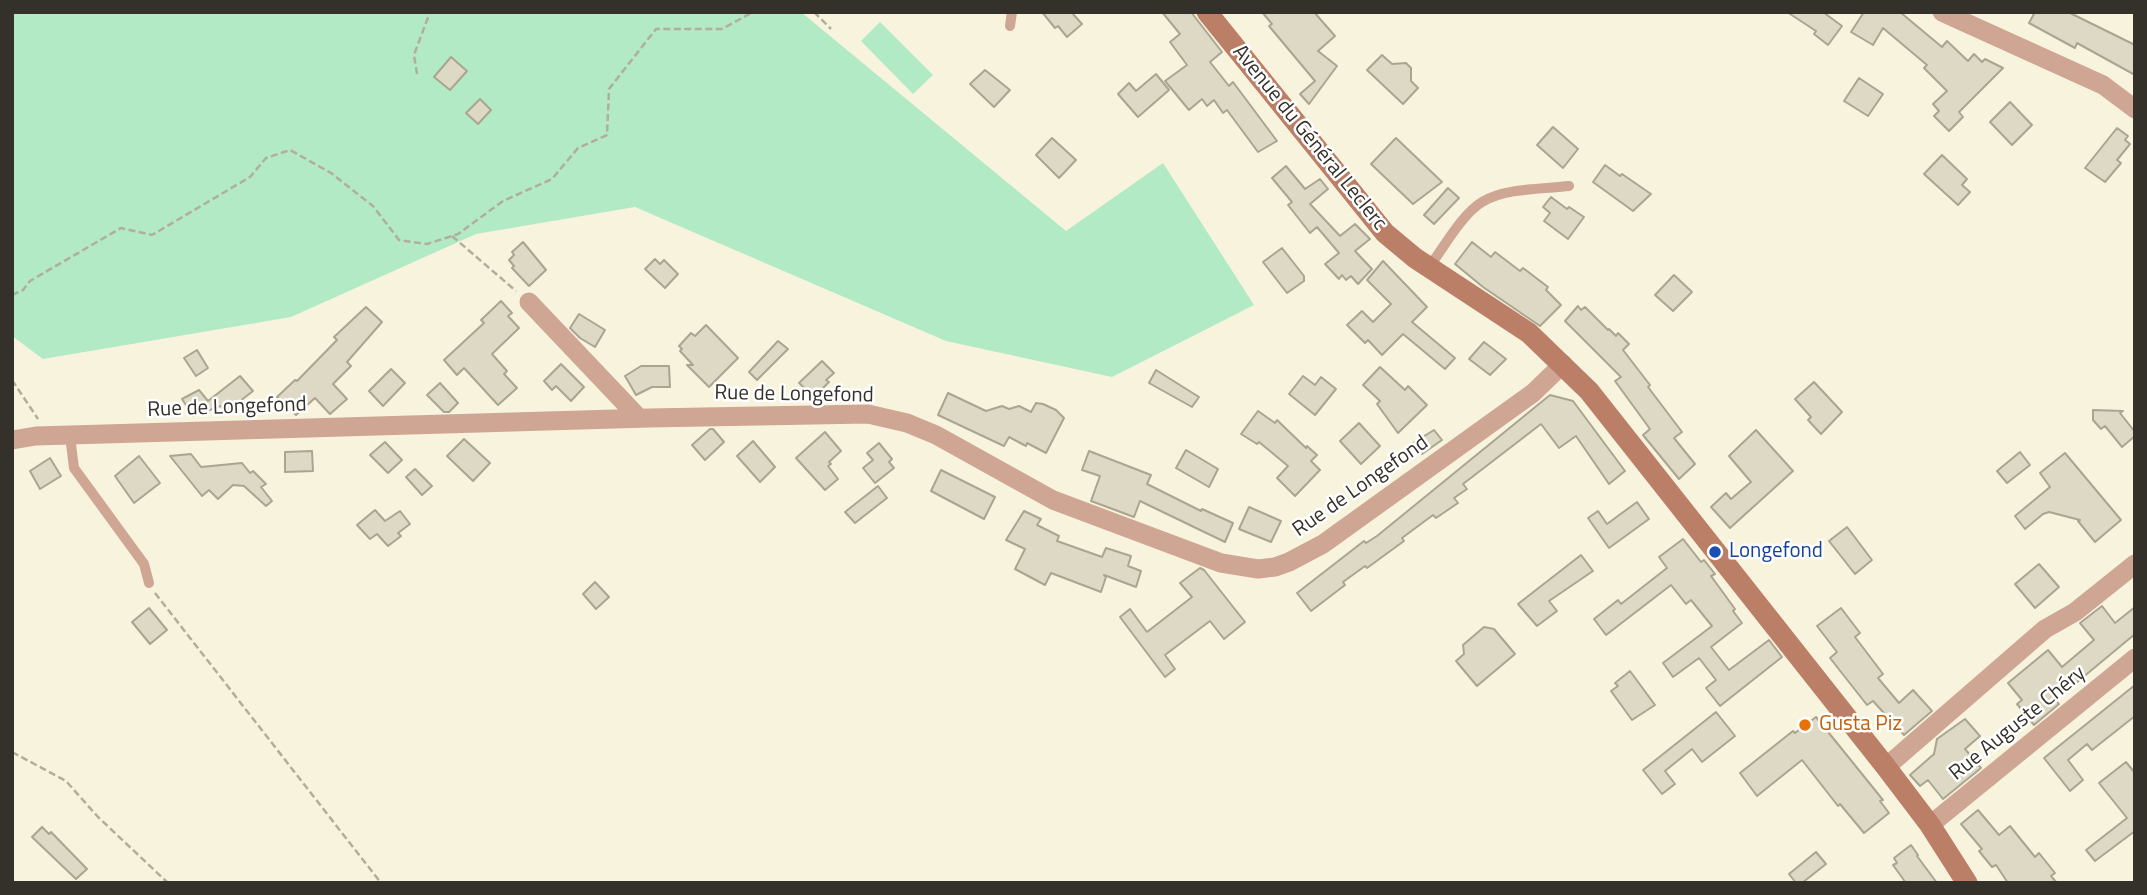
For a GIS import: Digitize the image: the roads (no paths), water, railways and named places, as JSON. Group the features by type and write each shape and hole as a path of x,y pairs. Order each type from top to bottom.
{"main road":[{"name":"Avenue du Général Leclerc","path":"1207,12 1385,233 1429,267 1529,333 1589,391 1886,767 1930,825 1967,883"}],"street":[{"path":"1942,12 2103,85 2135,109"},
{"path":"529,302 639,418"},
{"name":"Rue de Longefond","path":"12,440 60,436 639,418 868,414 906,423 936,435 1053,500 1221,563 1258,569 1289,562 1323,544 1533,393 1563,364"},
{"path":"1886,767 2045,629 2075,612 2135,564"},
{"name":"Rue Auguste Chéry","path":"1930,825 2135,658"}],"lane":[{"path":"1010,26 1012,12"},
{"path":"1429,267 1480,203 1499,195 1569,186"},
{"path":"60,436 75,468 144,564 149,583"}],"place":[{"name":"Longefond","path":"1715,552"},
{"name":"Gusta Piz","path":"1805,725"}]}
